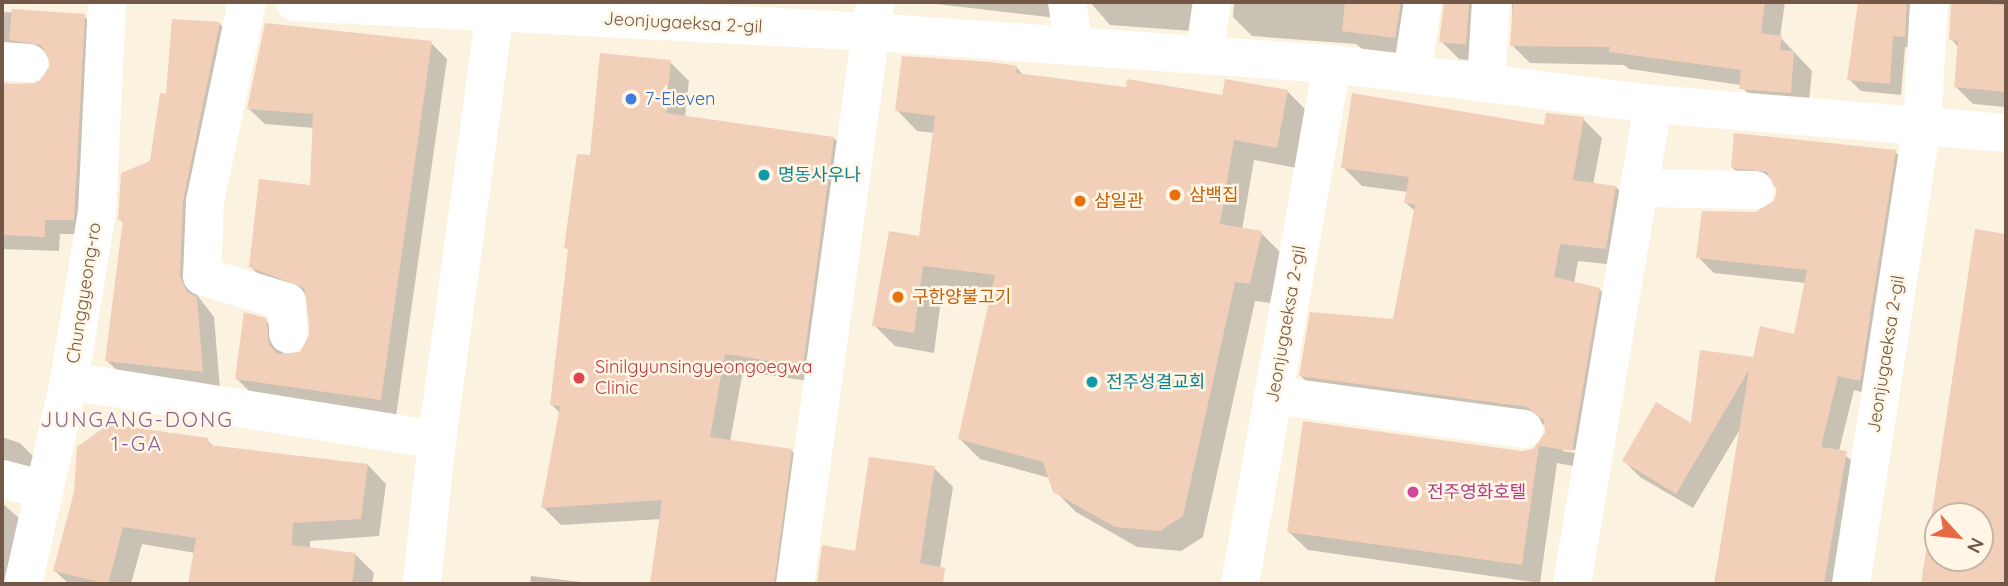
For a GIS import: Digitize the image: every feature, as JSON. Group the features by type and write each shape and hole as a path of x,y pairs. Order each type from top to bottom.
{"street":[{"name":"Chunggyeong-ro","path":"107,2 97,212 69,381 437,440"},
{"path":"247,2 205,202 202,276 287,302 288,334"},
{"path":"295,2 495,8 437,440 422,584"},
{"path":"1067,2 1074,46"},
{"path":"1204,55 1212,2"},
{"path":"1412,73 1423,2"},
{"path":"1486,83 1491,2"},
{"name":"Jeonjugaeksa 2-gil","path":"1850,584 1922,124 1929,2"},
{"name":"Jeonjugaeksa 2-gil","path":"495,8 873,17 1074,46 1332,64 1653,104 2006,133"},
{"path":"794,584 873,17"},
{"name":"Jeonjugaeksa 2-gil","path":"1240,584 1332,64"},
{"path":"1572,584 1653,104"},
{"path":"1639,188 1755,190"},
{"path":"23,584 69,381"},
{"path":"1273,396 1524,429"},
{"path":"2,479 45,490"}],"building":[{"path":"1345,2 1401,2 1395,38 1342,31"},
{"path":"1444,2 1469,2 1466,45 1439,42"},
{"path":"1513,2 1765,2 1761,33 1782,36 1780,50 1794,51 1791,93 1739,89 1741,70 1609,52 1610,47 1510,46"},
{"path":"1858,2 1907,2 1905,37 1893,36 1890,84 1847,80"},
{"path":"1951,2 2006,5 2006,92 1954,87 1958,41 1949,40"},
{"path":"12,9 85,14 74,220 45,220 45,237 2,235 2,84 38,83 51,64 41,45 9,40"},
{"path":"172,19 220,22 183,201 180,276 187,292 197,297 203,372 105,361 123,219 118,220 121,173 150,161 160,93 166,94"},
{"path":"265,23 432,41 381,400 235,379 244,312 266,318 269,345 278,354 300,352 310,333 304,288 249,267 259,179 310,185 313,114 247,109"},
{"path":"600,53 671,60 666,113 834,137 803,366 725,354 710,437 792,449 774,584 650,584 662,500 541,508 560,406 550,405 568,249 564,248 577,154 590,155"},
{"path":"902,56 991,62 1017,66 1016,73 1126,87 1127,79 1222,95 1225,79 1288,90 1277,148 1234,140 1220,224 1262,231 1250,284 1235,282 1183,516 1160,531 1115,527 1053,492 1043,462 958,439 995,275 923,266 914,333 872,326 889,231 919,236 935,116 895,111"},
{"path":"1352,93 1544,125 1546,113 1584,117 1573,180 1616,186 1606,249 1560,244 1554,277 1600,288 1572,451 1539,446 1522,565 1287,532 1303,421 1521,451 1533,449 1545,433 1544,420 1527,407 1299,376 1310,312 1393,319 1415,205 1404,203 1409,177 1341,168"},
{"path":"1734,133 1896,150 1860,381 1838,376 1821,447 1847,451 1824,584 1714,584 1749,370 1676,494 1622,461 1656,402 1691,423 1700,350 1753,357 1760,326 1794,334 1807,270 1696,258 1702,211 1755,212 1774,201 1777,190 1767,172 1731,168"},
{"path":"1975,229 2006,234 2006,584 1921,584 1924,564 1924,572 1994,572 1994,502 1933,502"},
{"path":"109,424 208,438 209,445 368,464 361,519 293,523 292,545 356,553 352,584 188,584 196,538 123,527 108,584 53,571 74,492 77,447"},
{"path":"869,457 935,466 920,563 945,568 943,584 817,584 822,545 855,551"}],"place":[{"name":"7-Eleven","path":"631,99"},
{"name":"명동사우나","path":"764,175"},
{"name":"삼백집","path":"1175,195"},
{"name":"삼일관","path":"1080,201"},
{"name":"구한양불고기","path":"898,297"},
{"name":"Sinilgyunsingyeongoegwa Clinic","path":"579,378"},
{"name":"전주성결교회","path":"1092,382"},
{"name":"전주영화호텔","path":"1413,492"}],"district":[{"name":"JUNGANG-DONG 1-GA","path":"137,431"}]}
